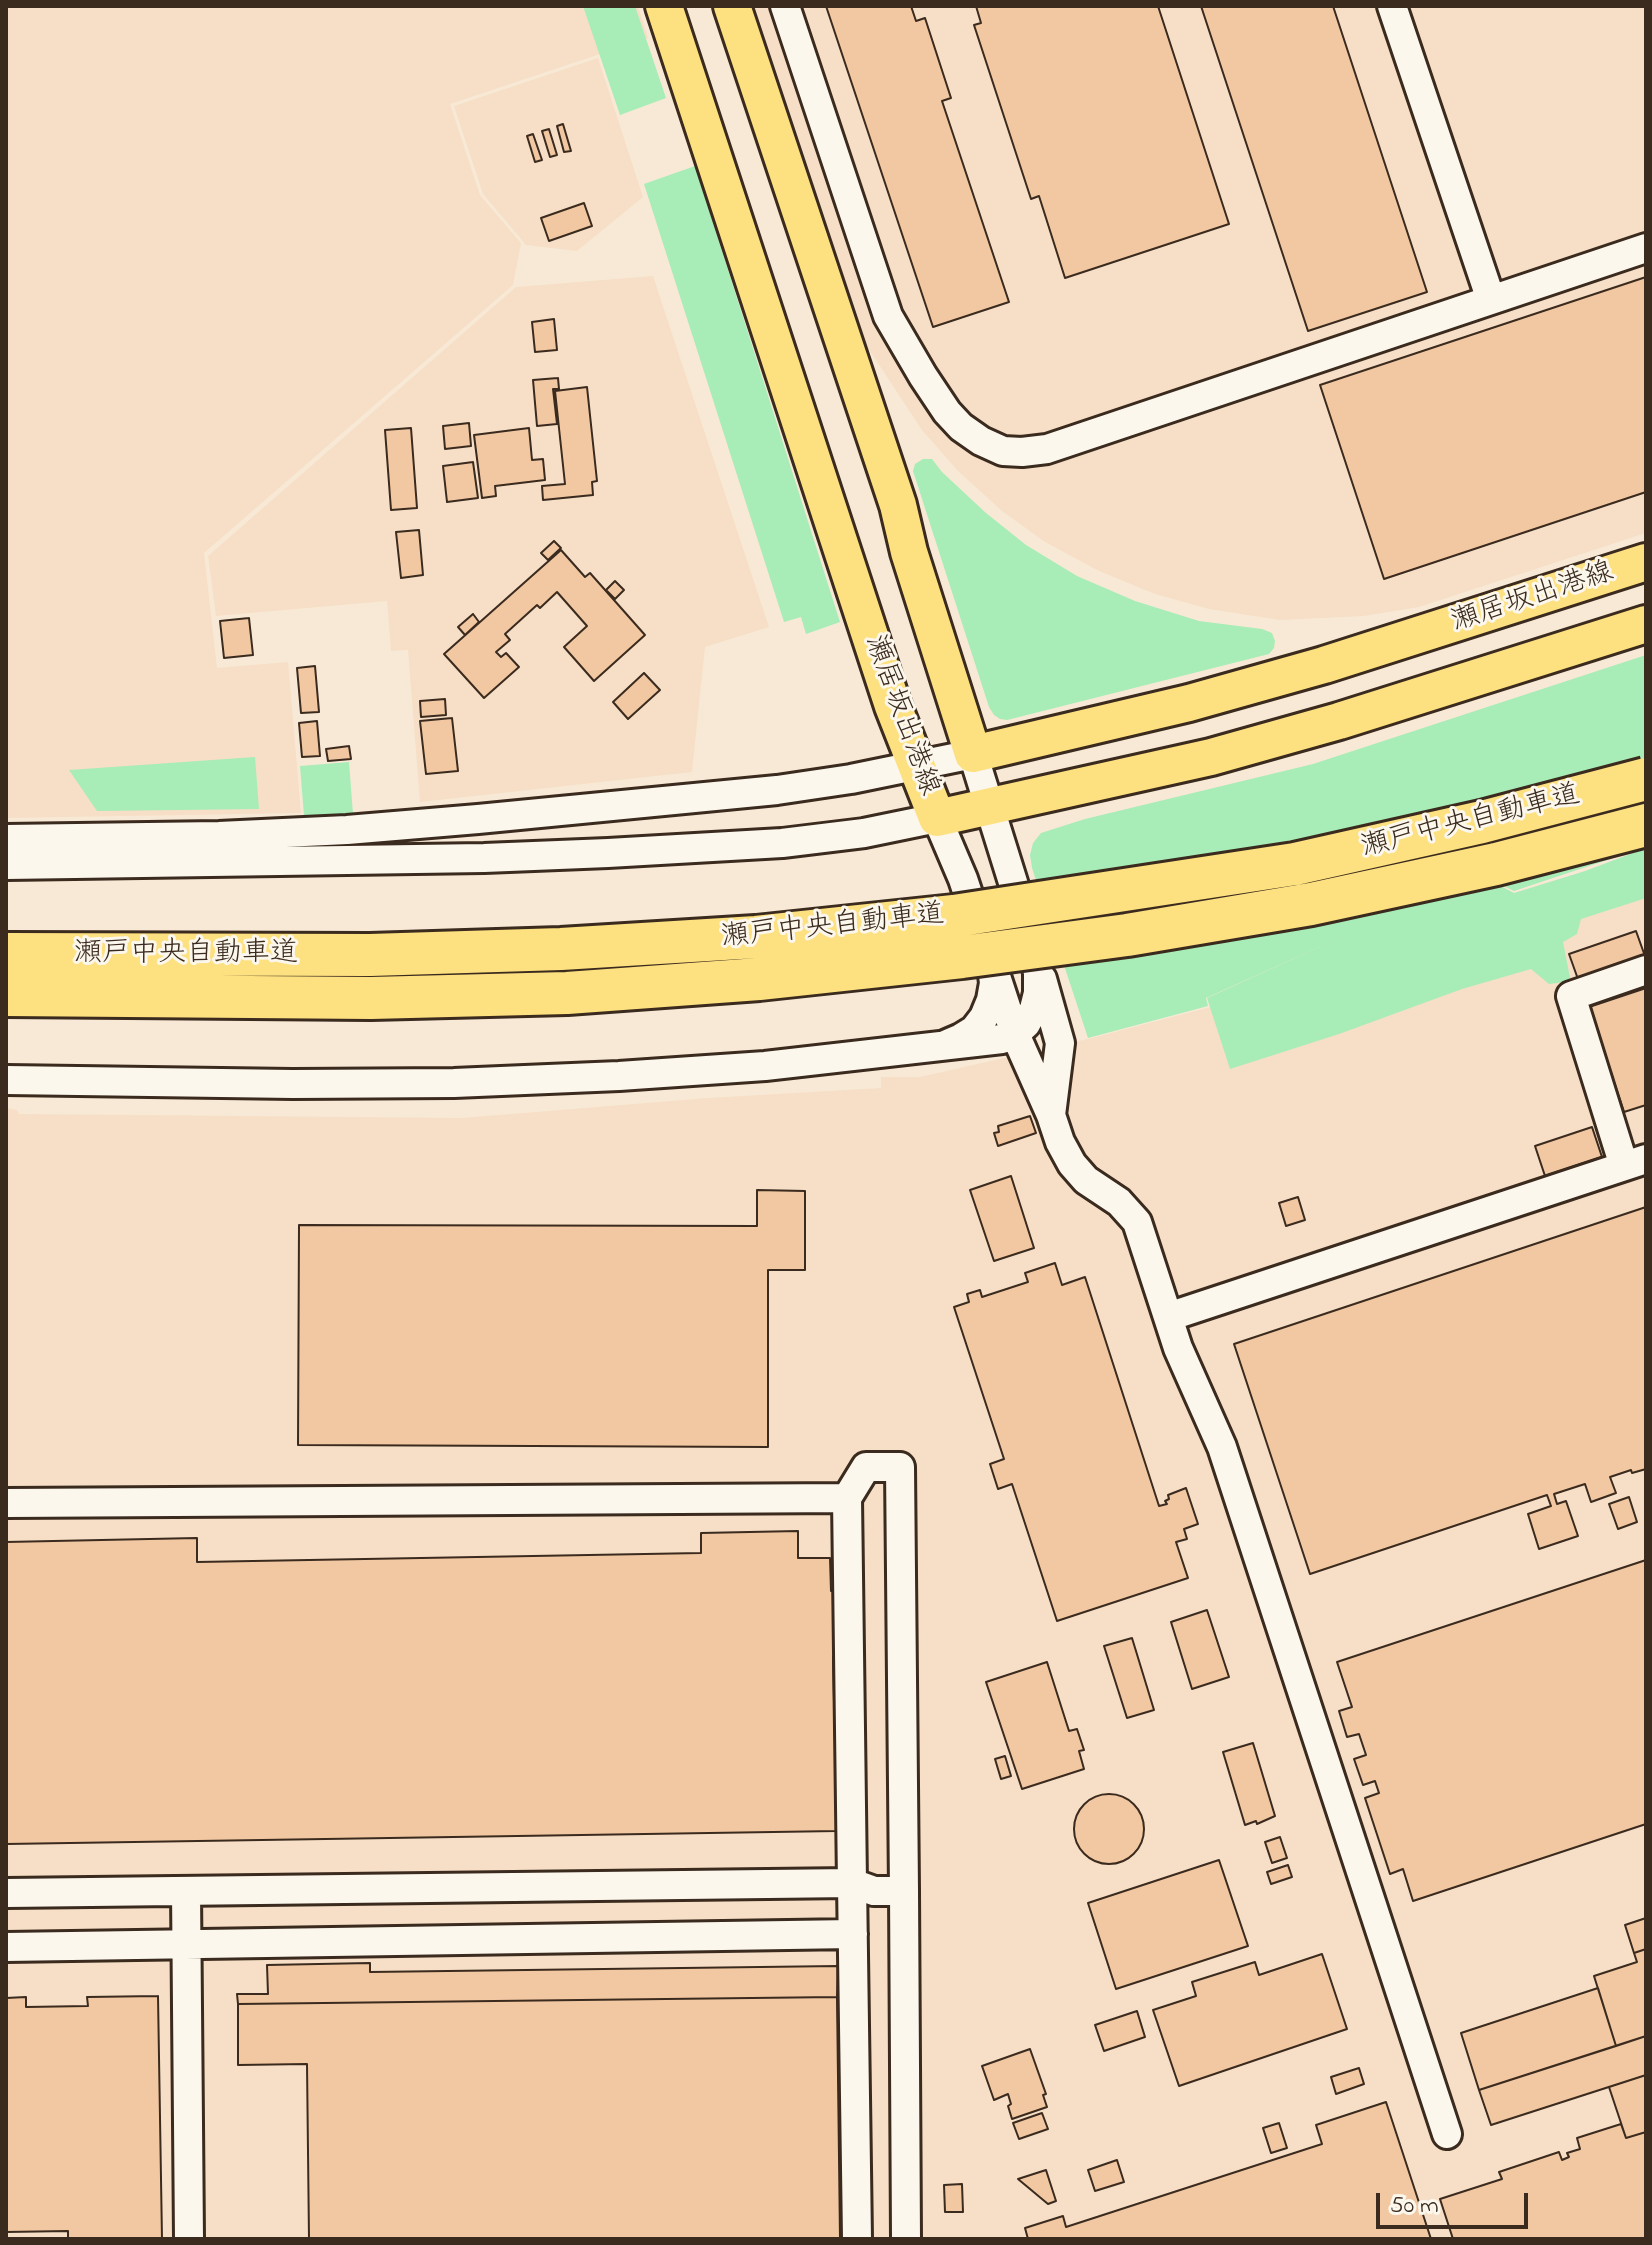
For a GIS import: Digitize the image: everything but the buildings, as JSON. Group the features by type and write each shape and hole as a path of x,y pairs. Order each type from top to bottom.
{"highway":[{"name":"瀬戸中央自動車道","path":"6,954 370,955 561,949 756,937 954,916 1295,864 1482,822 1646,779"},
{"name":"瀬戸中央自動車道","path":"6,995 371,998 507,995 774,978 1127,935 1311,904 1496,864 1646,825"}],"main road":[{"name":"瀬居坂出港線","path":"664,6 893,706 937,818 1211,757 1324,725 1646,624"},
{"name":"瀬居坂出港線","path":"732,6 898,505 909,552 973,754 1189,703 1309,669 1646,562"}],"street":[{"path":"785,6 888,316 947,412 981,441 1003,451 1047,449 1646,248"},
{"path":"1392,6 1491,300"},
{"path":"6,839 219,836 449,822 777,790 973,754 1060,1043 1051,1115"},
{"path":"6,865 484,858 608,853 782,843 864,833 937,818 963,879 1015,1034 1060,1142 1072,1164 1086,1180 1119,1202 1137,1222 1178,1348 1222,1447 1447,2134"},
{"path":"6,1080 454,1083 707,1070 1002,1039 1015,1034 1026,1024 1034,1009 1038,973 1031,940"},
{"path":"941,1046 974,1030 984,1017 994,983 992,964"},
{"path":"1168,1317 1635,1162 1571,996 1646,970"},
{"path":"857,2239 847,1498 866,1467 900,1467 906,2239"},
{"path":"6,1503 847,1498"},
{"path":"6,1893 852,1883 874,1891 904,1891"},
{"path":"186,1891 189,2239"},
{"path":"6,1947 853,1934"}],"shaded area":[{"path":"6,6 638,6 648,38 450,104 480,195 521,243 513,285 204,553 217,668 288,662 301,813 6,818"},
{"path":"747,6 1646,6 1646,533 1419,607 1364,616 1280,620 1209,609 1155,594 1099,571 1045,542 1002,511 958,471 922,430 866,345 861,347"},
{"path":"598,58 643,197 577,251 526,245 483,194 454,106"},
{"path":"653,276 769,627 705,647 692,772 420,802 408,650 391,651 387,601 216,616 208,556 516,287"},
{"path":"1646,878 1646,2239 6,2239 6,1108 17,1110 19,1114 462,1118 881,1088 881,1077 920,1077 1088,1039 1241,999"}],"green space":[{"path":"583,6 635,6 666,98 620,115"},
{"path":"695,166 840,622 806,634 801,617 784,622 644,184"},
{"path":"923,459 932,459 986,513 1026,545 1077,576 1135,601 1199,621 1262,629 1272,633 1274,648 1269,654 1007,720 1000,719 989,707 913,471 915,464"},
{"path":"1646,655 1646,847 1514,891 1491,880 1419,903 1491,881 1514,893 1646,848 1646,898 1581,919 1577,934 1563,942 1570,978 1565,982 1549,984 1531,969 1462,989 1339,1034 1230,1069 1207,998 1353,932 1206,998 1208,1006 1088,1038 1032,868 1030,855 1033,843 1041,833 1085,819 1313,764"},
{"path":"255,757 259,809 97,811 69,770"},
{"path":"349,762 353,814 304,816 300,766"}],"railway":[{"path":"6,970 371,971 562,967 762,954 957,933 1300,881 1488,841 1646,798"}]}
